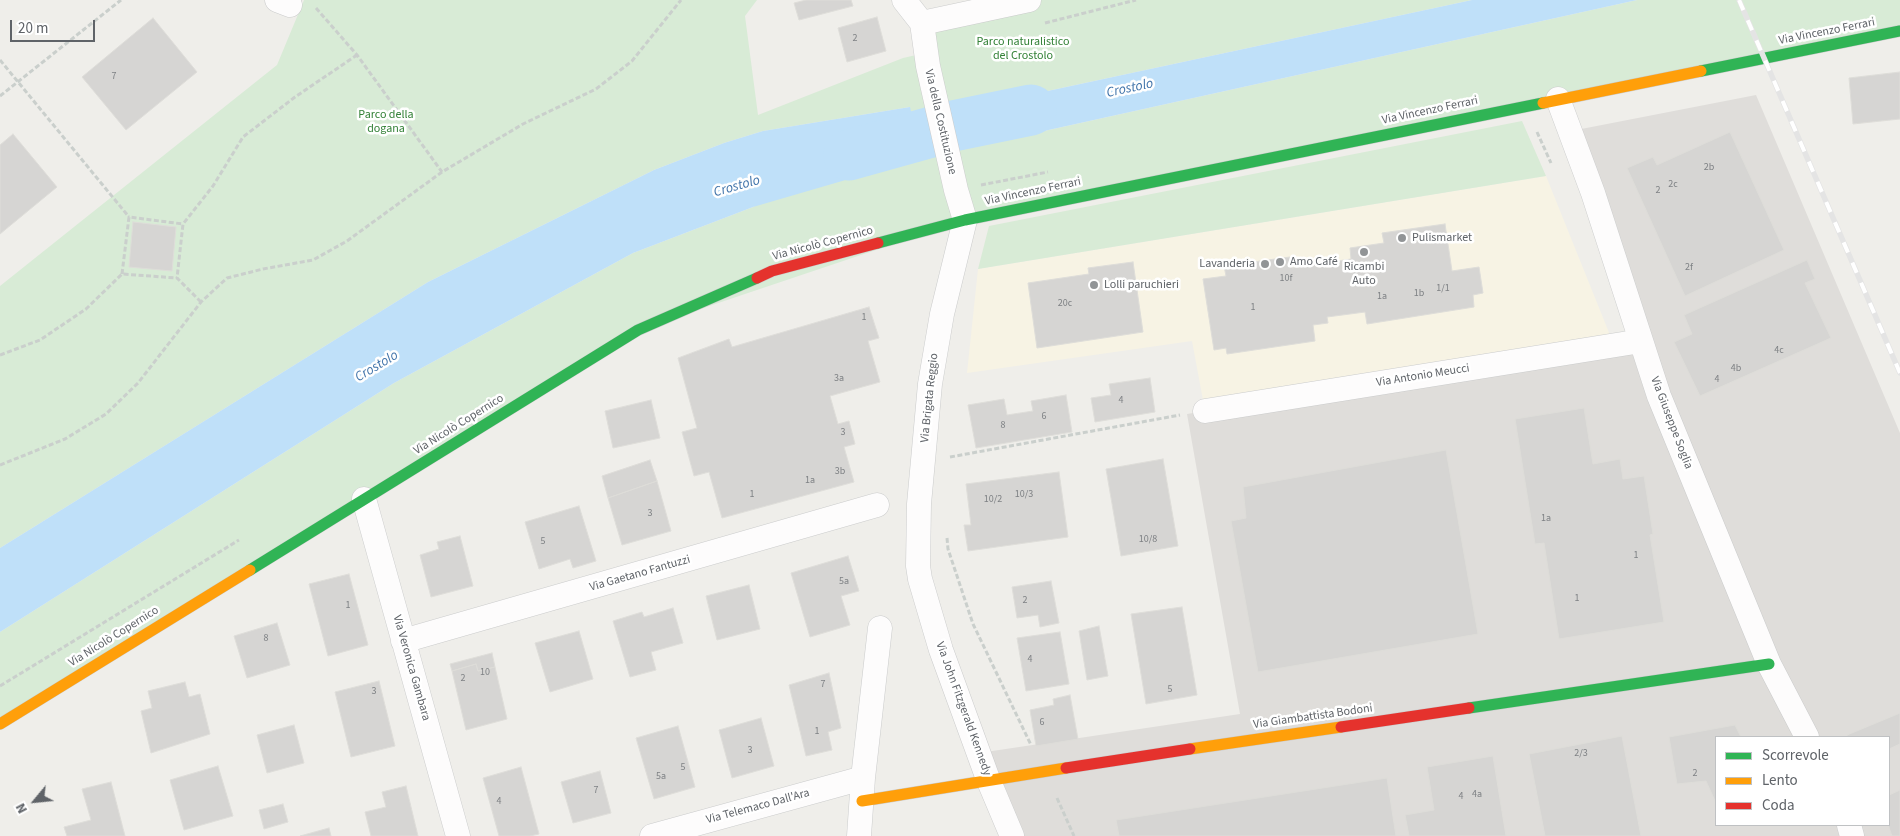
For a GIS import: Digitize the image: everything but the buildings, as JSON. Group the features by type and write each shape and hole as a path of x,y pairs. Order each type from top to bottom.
{"street":[{"path":"904,0 922,23 1029,0"},
{"name":"Via della Costituzione","path":"922,23 928,66 956,190 976,218"},
{"name":"Via Vincenzo Ferrari","path":"976,218 1900,31"},
{"name":"Via Giuseppe Soglia","path":"1558,99 1593,193 1659,396 1768,664 1806,736"},
{"name":"Via Brigata Reggio","path":"920,579 918,566 919,504 935,348 942,314 976,218"},
{"name":"Via Nicolò Copernico","path":"0,724 638,330 772,271 976,218"},
{"name":"Via Antonio Meucci","path":"1206,411 1641,341"},
{"name":"Via Veronica Gambara","path":"364,499 458,836"},
{"name":"Via Gaetano Fantuzzi","path":"403,641 877,505"},
{"name":"Via John Fitzgerald Kennedy","path":"920,579 941,650 988,779 1012,836"},
{"path":"859,836 862,790 880,628"},
{"name":"Via Giambattista Bodoni","path":"862,790 988,779 1768,664"},
{"name":"Via Telemaco Dall'Ara","path":"652,836 862,790"}],"path":[{"path":"0,96 121,0"},
{"path":"0,465 65,439 106,414 138,382 201,302 227,278 313,260 347,241 442,172 523,124 596,89 632,61 681,0"},
{"path":"284,3 303,1 319,10 356,55 442,172"},
{"path":"177,278 183,224 213,186 243,137 295,97 356,55"},
{"path":"0,60 128,217 183,224"},
{"path":"976,218 984,184"},
{"path":"0,355 40,340 86,309 122,274 128,217"},
{"path":"122,274 177,278 201,302"},
{"path":"923,462 1206,411"},
{"path":"946,531 948,549 973,624 1074,836"}],"shaded area":[{"path":"1756,95 1900,433 1900,836 1012,836 979,753 1240,714 1187,414 1641,341 1571,131"},
{"path":"1546,176 1614,345 1205,411 1192,341 967,373 978,269"}],"green space":[{"path":"304,0 757,0 745,16 758,115 903,58 925,53 922,23 1029,0 1472,0 959,110 967,148 1637,0 1900,0 1900,31 965,220 638,330 0,730 0,632 394,383 633,253 753,207 910,107 763,131 724,143 654,170 428,282 0,548 0,286 277,65"},
{"path":"1522,121 1546,176 978,269 989,226"}],"water":[{"path":"1472,0 1637,0 967,148 959,110"},
{"path":"910,107 921,158 753,207 633,253 394,383 0,632 0,548 428,282 654,170 724,143 763,131"}],"waterway":[{"name":"Crostolo","path":"849,155 953,126 1031,110"}],"railway":[{"path":"1739,0 1900,373"}],"traffic: fast":[{"path":"1701,71 1900,31"},
{"path":"878,243 965,220 1543,103"},
{"path":"250,570 638,330 757,278"},
{"path":"1469,708 1769,664"}],"traffic: slow":[{"path":"1543,103 1701,71"},
{"path":"0,724 250,570"},
{"path":"1190,749 1341,727"},
{"path":"862,801 1066,768"}],"traffic: jam":[{"path":"757,278 772,271 878,243"},
{"path":"1341,727 1469,708"},
{"path":"1066,768 1190,749"}],"place":[{"name":"Pulismarket","path":"1402,238"},
{"name":"Ricambi Auto","path":"1364,252"},
{"name":"Amo Café","path":"1280,262"},
{"name":"Lavanderia","path":"1265,264"},
{"name":"Lolli paruchieri","path":"1094,285"}],"park label":[{"name":"Parco naturalistico del Crostolo","path":"1023,49"},
{"name":"Parco della dogana","path":"386,122"}]}
